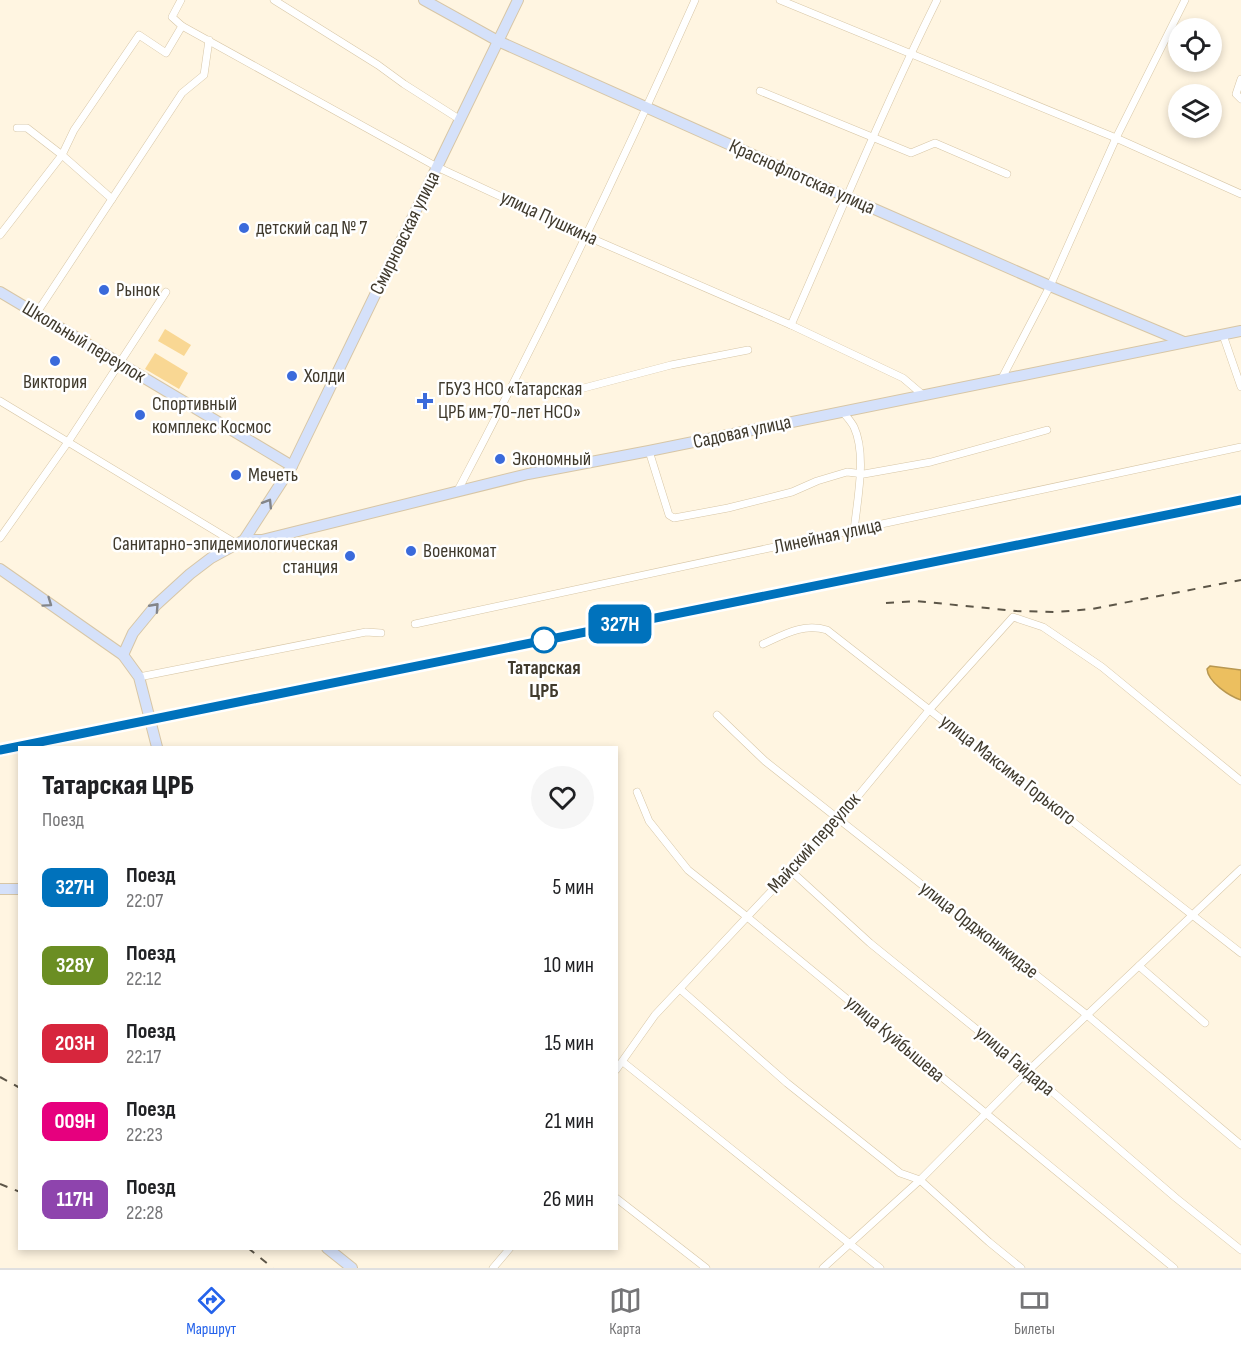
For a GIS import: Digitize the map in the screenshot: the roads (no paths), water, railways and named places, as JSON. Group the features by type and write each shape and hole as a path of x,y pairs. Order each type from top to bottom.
{"street":[{"path":"0,235 62,155 74,130 139,35 166,53 182,26 172,17 181,0"},
{"path":"274,0 459,119"},
{"name":"Краснофлотская улица","path":"424,0 498,41 847,197 1184,342"},
{"name":"Смирновская улица","path":"240,542 292,465 518,0"},
{"path":"457,492 514,384 586,236 695,0"},
{"path":"780,0 1116,138 1241,194"},
{"path":"791,325 872,137 937,0"},
{"path":"1001,380 1050,286 1116,138 1185,0"},
{"name":"улица Пушкина","path":"182,26 437,167 586,236 791,325 903,378 922,395"},
{"path":"36,314 182,93 204,75 209,40"},
{"path":"1241,79 1236,94 1241,99"},
{"path":"760,91 911,153 935,143 1007,174"},
{"path":"17,128 27,128 112,199"},
{"name":"Школьный переулок","path":"0,292 292,465"},
{"path":"0,538 68,442 166,292"},
{"name":"Садовая улица","path":"240,542 262,540 528,474 1241,331"},
{"path":"1223,334 1241,387"},
{"path":"514,384 561,394 671,365 748,350"},
{"path":"0,401 240,542"},
{"path":"842,411 853,424 858,437 860,473 854,531"},
{"path":"649,451 669,515 674,518 728,508 792,492 847,472 860,473 931,462 1047,430"},
{"name":"Линейная улица","path":"416,624 1241,447"},
{"path":"123,655 133,633 156,604 211,558 240,542"},
{"path":"0,569 123,655 139,677 157,746"},
{"name":"Майский переулок","path":"618,1067 655,1015 839,819 930,709 1013,617 1043,627 1102,667 1241,781"},
{"name":"улица Максима Горького","path":"764,644 800,628 816,627 827,630 1241,953"},
{"path":"139,677 366,632 381,633"},
{"name":"улица Орджоникидзе","path":"717,715 765,761 1087,1015 1241,1145"},
{"name":"улица Куйбышева","path":"637,792 649,821 688,870 1174,1268"},
{"path":"823,1268 920,1180 1028,1071 1241,869"},
{"name":"улица Гайдара","path":"791,871 870,943 1028,1071 1176,1198 1241,1250"},
{"path":"0,889 18,889"},
{"path":"1139,966 1205,1023"},
{"path":"680,990 788,1083 900,1173 920,1180 988,1242 1021,1268"},
{"path":"622,1062 880,1268"},
{"path":"618,1200 706,1268"},
{"path":"330,1250 352,1268"},
{"path":"493,1268 508,1250"}],"railway":[{"path":"20,746 1241,500"},
{"path":"886,603 916,601 1016,611 1056,612 1092,609 1241,580"},
{"path":"0,750 18,746"},
{"path":"0,1077 18,1087"},
{"path":"0,1184 18,1191"},
{"path":"250,1250 273,1268"}],"train":[{"name":"327Н","path":"20,746 1241,500"},
{"name":"327Н","path":"0,750 18,746"}],"place":[{"name":"детский сад № 7","path":"244,228"},
{"name":"Рынок","path":"104,290"},
{"name":"Виктория","path":"55,361"},
{"name":"Холди","path":"292,376"},
{"name":"ГБУЗ НСО «Татарская ЦРБ им-70-лет НСО»","path":"425,401"},
{"name":"Спортивный комплекс Космос","path":"140,415"},
{"name":"Экономный","path":"500,459"},
{"name":"Мечеть","path":"236,475"},
{"name":"Военкомат","path":"411,551"},
{"name":"Санитарно-эпидемиологическая станция","path":"350,556"},
{"name":"Татарская ЦРБ","path":"544,640"}]}
